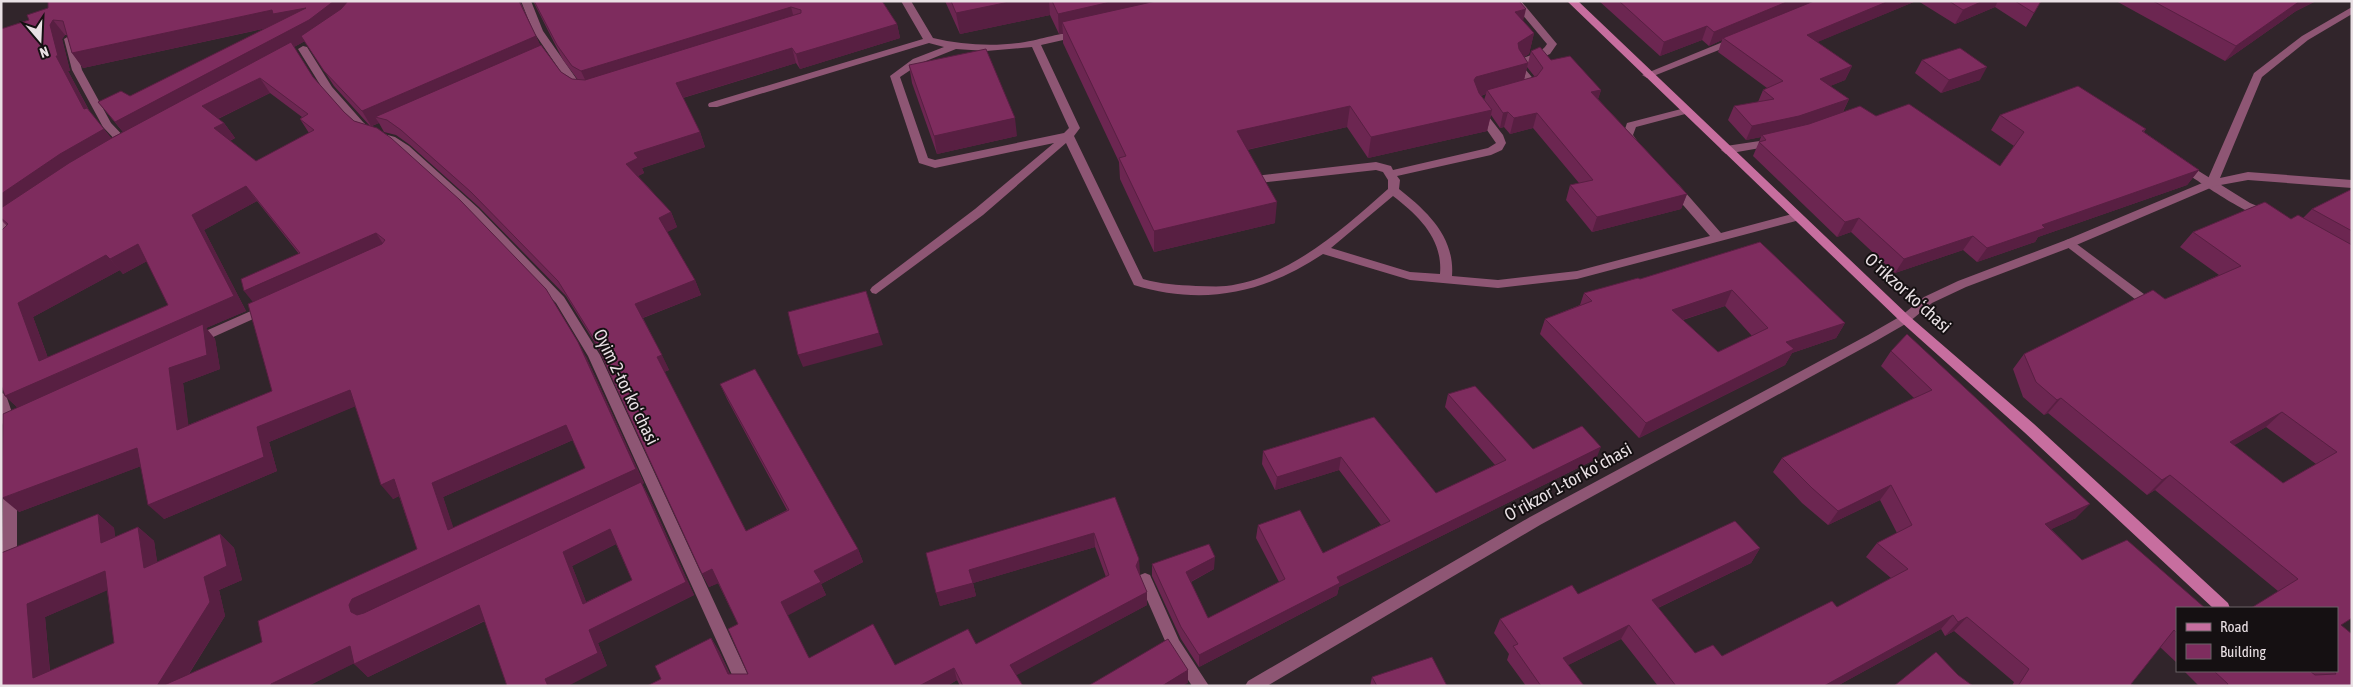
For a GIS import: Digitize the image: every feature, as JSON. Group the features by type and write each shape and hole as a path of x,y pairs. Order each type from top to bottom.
{"main road":[{"name":"Oʻrikzor koʻchasi","path":"1572,1 1647,75 1905,319 2029,428 2222,607"}],"street":[{"path":"526,1 548,54 576,86 587,91 595,90"},
{"path":"906,1 929,40"},
{"path":"1514,92 1528,88 1532,83 1520,64 1541,55 1550,49 1552,44 1516,1"},
{"path":"2212,184 2258,75 2305,38 2352,10"},
{"path":"713,105 929,40 952,47 994,50 1036,44 1092,32"},
{"path":"1647,75 1749,34"},
{"path":"70,39 77,70 107,125 126,145"},
{"path":"316,42 299,51 328,89 369,133 387,125"},
{"path":"876,290 979,212 1075,128 1036,44"},
{"path":"952,47 917,62 895,76 923,160 935,164 1068,136"},
{"path":"1392,174 1491,151 1498,147 1501,142 1499,137 1474,104 1479,100"},
{"path":"1644,155 1628,135 1631,124 1685,111"},
{"name":"Oyim 2-tor koʻchasi","path":"369,133 391,139 405,149 474,211 560,300 594,355 745,686"},
{"path":"1068,136 1138,282 1162,290 1228,290 1264,282 1300,264 1320,249 1393,190 1394,180 1392,174 1387,169 1376,166 1259,179"},
{"path":"1726,150 1784,140"},
{"path":"2170,158 2246,206 2274,218"},
{"path":"1663,175 1719,238"},
{"name":"Oʻrikzor 1-tor koʻchasi","path":"1253,686 1534,521 1905,319 1928,300 1962,284 2070,243 2212,184 2248,176 2352,184"},
{"path":"1393,190 1432,224 1446,256 1446,280"},
{"path":"1,227 25,208"},
{"path":"1320,249 1410,276 1498,284 1577,274 1796,217"},
{"path":"2070,243 2148,303"},
{"path":"181,347 280,302"},
{"path":"1,398 15,422 10,444"},
{"path":"1,598 8,588 10,579 10,473"},
{"path":"637,495 654,486"},
{"path":"1145,579 1174,645 1201,686"}],"building":[{"path":"48,1 334,1 309,20 115,122 98,102 121,91 130,96 306,8 273,14 272,10 72,53 63,21 53,20 50,25 58,56 56,56 84,109 87,108 104,129 60,154 1,194 1,29 29,20 27,15 48,8"},
{"path":"348,1 519,1 536,36 362,111 324,71 301,36 341,9"},
{"path":"534,1 882,1 897,24 796,54 792,48 676,83 700,132 634,153 638,158 626,164 671,212 659,218 695,280 635,304 662,355 657,357 746,531 789,510 720,384 755,369 858,549 814,571 821,582 781,602 809,658 873,624 895,665 968,629 976,644 1109,575 1094,533 969,570 973,583 936,593 926,553 1115,497 1139,559 1136,566 1147,592 1010,665 1023,686 963,686 954,668 919,686 647,686 661,679 655,666 711,638 728,674 748,674 728,629 738,624 712,569 702,574 594,339 558,281 471,192 401,130 387,120 375,117 541,45 561,72 572,79 585,80 801,13 801,10 791,7 581,71 572,66 557,45"},
{"path":"951,1 1014,1 956,13"},
{"path":"1052,1 1115,1 1058,14"},
{"path":"1156,1 1519,1 1526,9 1515,12 1534,33 1518,43 1519,49 1528,63 1476,77 1474,80 1479,93 1492,110 1371,137 1350,106 1237,131 1277,202 1154,231 1119,158 1126,156 1062,22"},
{"path":"1619,1 1789,1 1714,32 1707,26 1664,42"},
{"path":"1814,1 1889,1 1807,35 1852,66 1820,79 1849,99 1799,116 1752,126 1734,106 1774,99 1763,90 1783,81 1723,38"},
{"path":"1949,1 1983,1 1963,10"},
{"path":"2015,1 2041,1 2034,13"},
{"path":"2153,1 2300,1 2236,46"},
{"path":"291,42 313,77 344,112 354,121 377,128 391,138 460,200 546,289 578,342 636,469 352,599 349,605 351,612 357,615 364,613 641,482 686,582 589,630 598,653 545,679 548,686 507,686 479,605 354,664 350,646 271,684 271,686 162,686 262,642 258,621 417,549 394,479 381,485 350,390 257,427 264,457 148,505 137,448 2,498 3,414 203,324 207,355 169,368 177,430 272,391 248,304 382,244 385,240 376,233 244,291 241,279 300,253 246,186 192,215 234,296 5,396 1,385 1,231 8,224 1,218 1,208 69,163","holes":["260,78 308,114 300,119 314,130 256,161 214,128 224,123 202,106","138,244 168,305 39,361 18,303 106,255 110,259","566,425 585,468 448,530 432,483","610,529 632,580 583,604 563,552"]},
{"path":"1540,47 1551,60 1570,56 1601,90 1591,92 1687,194 1597,217 1570,185 1593,180 1537,113 1514,118 1508,112 1503,113 1487,90 1537,76 1543,68 1531,51"},
{"path":"1960,48 1987,67 1949,80 1922,60"},
{"path":"986,49 1015,118 934,136 909,65"},
{"path":"2078,86 2146,129 2142,131 2199,170 2042,225 2045,228 1987,248 1973,236 1904,259 1859,218 1845,222 1759,142 1766,140 1762,135 1809,124 1860,106 1876,116 1909,104 2000,166 2024,132 2000,115"},
{"path":"2352,189 2352,231 2312,209"},
{"path":"2265,202 2291,219 2298,215 2352,245 2352,618 2341,625 2352,634 2352,686 2227,686 2228,684 2215,672 2311,672 2315,675 2336,674 2335,672 2338,672 2338,607 2253,607 2298,579 2170,475 2162,480 2061,398 2057,400 2036,382 2024,354 2153,290 2165,299 2241,266 2193,232","holes":["2282,412 2337,452 2283,483 2230,442"]},
{"path":"1760,242 1845,323 1786,342 1794,349 1646,423 1545,319 1592,301 1584,293 1640,279","holes":["1732,290 1768,328 1718,352 1672,310"]},
{"path":"866,291 879,333 798,355 788,312"},
{"path":"1907,334 2090,504 2045,524 2082,560 2127,540 2204,607 2176,607 2176,632 2174,630 2131,684 2135,686 2018,686 2029,669 1967,617 1958,622 1953,615 1824,686 1676,686 1629,625 1563,658 1584,686 1541,686 1513,646 1518,644 1500,619 1572,585 1578,594 1735,521 1760,548 1652,600 1695,653 1713,645 1722,656 1832,601 1837,607 1908,569 1877,543 1912,525 1891,485 1838,511 1782,458 1932,390 1891,351"},
{"path":"1475,386 1533,449 1582,426 1601,447 1337,577 1340,583 1199,655 1181,627 1152,564 1209,544 1215,557 1186,572 1208,618 1285,579 1258,525 1300,510 1323,553 1390,521 1341,457 1277,477 1263,451 1374,417 1436,493 1506,460 1448,394"},
{"path":"98,514 101,543 138,527 144,568 220,534 227,566 204,577 210,602 157,686 1,686 1,553","holes":["105,571 114,643 33,678 27,604"]},
{"path":"1168,639 1188,670 1162,686 1088,686"},
{"path":"1936,652 1958,675 1973,686 1894,686"},
{"path":"1432,657 1447,686 1377,686 1372,677"}]}
